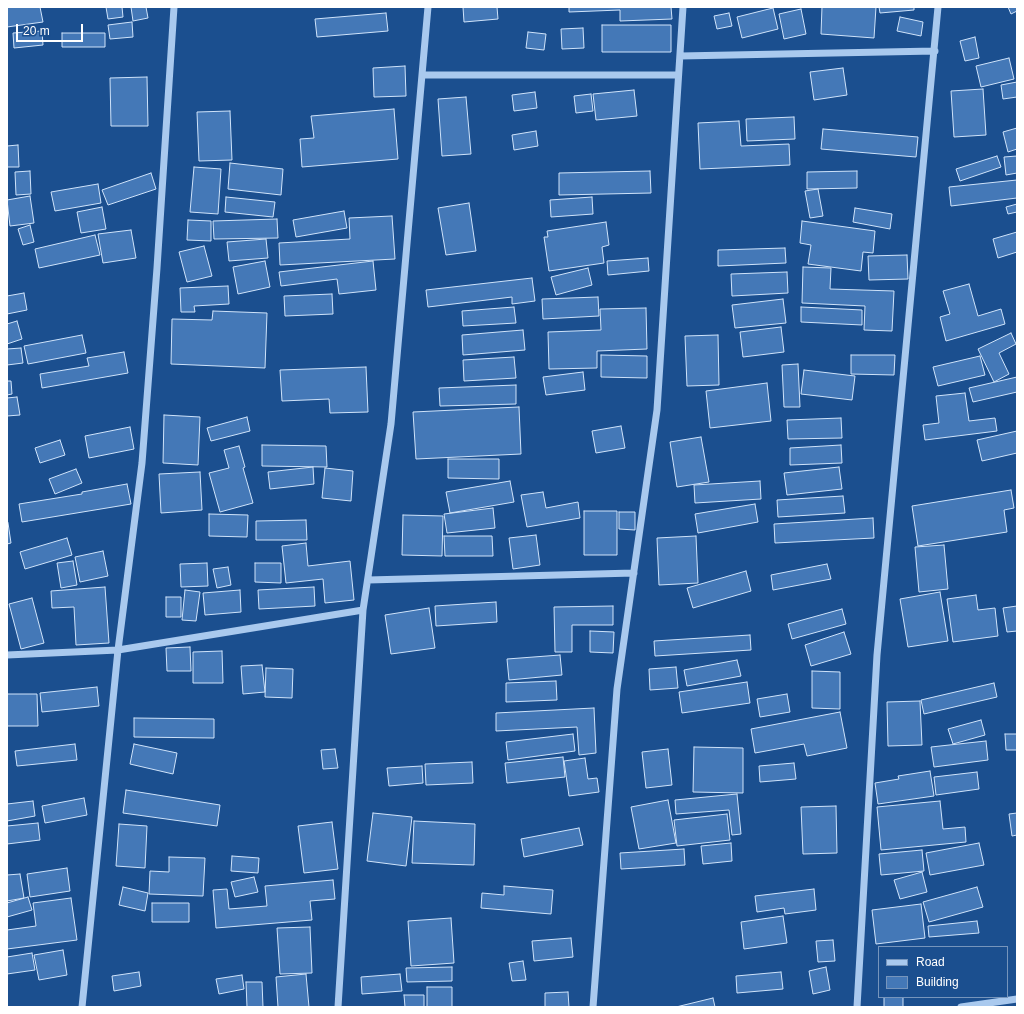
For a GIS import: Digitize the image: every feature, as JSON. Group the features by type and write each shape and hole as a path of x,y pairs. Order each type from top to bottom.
{"street":[{"path":"82,1007 118,650 142,462 157,268 174,7"},
{"path":"338,1007 364,610 391,424 428,7"},
{"path":"593,1007 617,689 657,410 683,7"},
{"path":"857,1007 877,654 938,7"},
{"path":"680,56 934,51"},
{"path":"422,75 678,75"},
{"path":"368,580 634,573"},
{"path":"7,655 118,650 364,610"},
{"path":"961,1007 1017,998"}],"building":[{"path":"7,7 40,7 43,22 7,27"},
{"path":"106,7 122,7 123,17 108,19"},
{"path":"131,7 146,7 148,18 133,21"},
{"path":"463,7 497,7 498,19 464,22"},
{"path":"569,7 671,7 672,19 620,21 620,10 569,12"},
{"path":"822,7 876,7 874,38 821,34"},
{"path":"879,7 914,7 914,10 880,13"},
{"path":"1008,7 1017,7 1017,11 1011,14"},
{"path":"773,8 778,29 742,38 737,17"},
{"path":"801,9 806,34 784,39 779,14"},
{"path":"386,13 388,31 317,37 315,19"},
{"path":"729,13 732,26 717,29 714,16"},
{"path":"900,17 923,22 921,36 897,31"},
{"path":"132,22 133,37 110,39 108,25"},
{"path":"602,25 671,25 671,52 602,52"},
{"path":"583,28 584,48 562,49 561,29"},
{"path":"42,31 43,45 14,48 13,33"},
{"path":"528,32 546,34 544,50 526,48"},
{"path":"62,33 105,33 105,47 62,47"},
{"path":"975,37 979,58 965,61 960,41"},
{"path":"1009,58 1014,79 981,87 976,66"},
{"path":"405,66 406,96 374,97 373,68"},
{"path":"843,68 847,95 814,100 810,72"},
{"path":"147,77 148,126 111,126 110,78"},
{"path":"1017,82 1017,97 1003,99 1001,85"},
{"path":"983,89 986,135 954,137 951,91"},
{"path":"634,90 637,116 596,120 593,94"},
{"path":"535,92 537,108 514,111 512,95"},
{"path":"591,94 593,111 576,113 574,96"},
{"path":"466,97 471,154 442,156 438,99"},
{"path":"394,109 398,159 302,167 300,139 314,138 311,116"},
{"path":"230,111 232,160 199,161 197,112"},
{"path":"794,117 795,139 747,141 746,119"},
{"path":"739,121 741,146 789,144 790,165 700,169 698,123"},
{"path":"1017,128 1017,149 1008,152 1003,132"},
{"path":"823,129 918,137 916,157 821,149"},
{"path":"536,131 538,146 514,150 512,135"},
{"path":"18,145 19,167 7,167 7,146"},
{"path":"997,156 1001,167 960,181 956,169"},
{"path":"1017,156 1017,173 1006,175 1004,157"},
{"path":"230,163 283,169 281,195 228,189"},
{"path":"194,167 221,169 218,214 190,212"},
{"path":"30,171 31,194 16,195 15,172"},
{"path":"650,171 651,193 559,195 559,173"},
{"path":"857,171 857,188 807,189 807,172"},
{"path":"151,173 156,189 108,205 102,190"},
{"path":"1017,180 1017,198 951,206 949,187"},
{"path":"98,184 101,203 55,211 51,192"},
{"path":"818,189 823,216 810,218 805,191"},
{"path":"30,196 34,223 10,226 7,200"},
{"path":"226,197 275,202 273,217 225,212"},
{"path":"592,197 593,214 551,217 550,200"},
{"path":"469,203 476,251 446,255 438,208"},
{"path":"1017,204 1017,212 1008,214 1006,207"},
{"path":"102,207 106,229 81,233 77,212"},
{"path":"855,208 892,214 890,229 853,222"},
{"path":"344,211 347,228 296,237 293,220"},
{"path":"392,216 395,259 280,265 279,243 350,239 349,218"},
{"path":"277,219 278,238 214,239 213,221"},
{"path":"188,220 211,221 211,241 187,240"},
{"path":"802,221 875,231 873,253 863,252 861,271 808,264 811,245 800,243"},
{"path":"606,222 609,245 602,247 604,263 549,271 544,237 548,237 547,231"},
{"path":"30,225 34,242 23,245 18,229"},
{"path":"131,230 136,258 103,263 98,234"},
{"path":"1017,232 1017,252 998,258 993,239"},
{"path":"95,235 100,255 39,268 35,249"},
{"path":"266,239 268,258 229,261 227,242"},
{"path":"204,246 212,276 187,282 179,252"},
{"path":"785,248 786,263 718,266 718,250"},
{"path":"907,255 908,279 869,280 868,256"},
{"path":"648,258 649,271 608,275 607,261"},
{"path":"265,261 270,287 238,294 233,267"},
{"path":"373,261 376,290 339,294 337,279 281,286 279,272"},
{"path":"803,267 831,268 830,289 894,291 892,331 864,330 865,306 802,303"},
{"path":"588,268 592,285 556,295 551,277"},
{"path":"787,272 788,293 732,296 731,274"},
{"path":"532,278 535,301 512,304 512,297 428,307 426,290"},
{"path":"969,284 978,316 1001,309 1005,324 946,341 940,317 950,314 943,291"},
{"path":"228,286 229,304 194,306 195,312 181,312 180,288"},
{"path":"24,293 27,310 7,314 7,296"},
{"path":"332,294 333,314 285,316 284,296"},
{"path":"598,297 599,316 543,319 542,299"},
{"path":"783,299 786,323 735,328 732,305"},
{"path":"514,307 516,323 463,326 462,311"},
{"path":"801,307 862,310 862,325 801,322"},
{"path":"646,308 647,349 597,351 597,368 549,369 548,332 601,330 600,309"},
{"path":"213,311 267,313 265,368 171,364 172,319 212,320"},
{"path":"17,321 22,339 7,344 7,324"},
{"path":"781,327 784,352 743,357 740,332"},
{"path":"523,330 525,350 463,355 462,335"},
{"path":"1011,333 1016,344 999,353 1009,374 994,382 978,349"},
{"path":"82,335 86,353 28,364 24,346"},
{"path":"718,335 719,385 687,386 685,336"},
{"path":"21,348 23,363 7,365 7,349"},
{"path":"124,352 128,373 42,388 40,374 89,366 87,358"},
{"path":"601,355 647,356 647,378 601,377"},
{"path":"851,355 895,355 894,375 851,374"},
{"path":"980,356 985,375 938,386 933,367"},
{"path":"514,357 516,378 464,381 463,360"},
{"path":"798,364 800,407 784,407 782,365"},
{"path":"366,367 368,412 330,413 329,399 282,401 280,370"},
{"path":"804,370 855,376 852,400 801,394"},
{"path":"583,372 585,390 546,395 543,377"},
{"path":"1017,377 1017,392 973,402 969,388"},
{"path":"7,381 11,381 12,394 7,395"},
{"path":"767,383 771,421 710,428 706,391"},
{"path":"516,385 516,404 440,406 439,388"},
{"path":"965,393 969,421 995,418 997,431 925,440 923,425 939,423 936,396"},
{"path":"17,397 20,415 7,416 7,398"},
{"path":"519,407 521,454 416,459 413,412"},
{"path":"164,415 200,417 198,465 163,463"},
{"path":"247,417 250,431 211,441 207,428"},
{"path":"841,418 842,438 788,439 787,420"},
{"path":"621,426 625,448 596,453 592,431"},
{"path":"130,427 134,449 89,458 85,436"},
{"path":"1017,431 1017,453 982,461 977,440"},
{"path":"701,437 709,482 677,487 670,442"},
{"path":"60,440 65,455 40,463 35,448"},
{"path":"262,445 326,446 327,467 262,466"},
{"path":"841,445 842,463 790,465 790,448"},
{"path":"239,446 245,467 243,468 253,503 220,512 209,473 229,468 224,450"},
{"path":"448,459 499,459 499,479 448,478"},
{"path":"313,467 314,484 270,489 268,472"},
{"path":"839,467 842,489 787,495 784,473"},
{"path":"325,468 353,471 351,501 322,498"},
{"path":"76,469 82,483 55,494 49,479"},
{"path":"200,472 202,510 161,513 159,474"},
{"path":"510,481 514,502 450,513 446,492"},
{"path":"760,481 761,499 695,503 694,485"},
{"path":"127,484 131,504 22,522 19,504 82,494 82,492"},
{"path":"1011,490 1014,508 1004,510 1007,532 918,546 912,506"},
{"path":"543,492 546,508 578,502 580,518 527,527 521,495"},
{"path":"843,496 845,513 778,517 777,500"},
{"path":"755,504 758,522 698,533 695,514"},
{"path":"493,508 495,528 447,533 444,514"},
{"path":"584,511 617,511 617,555 584,555"},
{"path":"619,512 635,512 635,530 619,529"},
{"path":"209,514 248,515 247,537 209,536"},
{"path":"403,515 443,516 442,556 402,555"},
{"path":"873,518 874,538 775,543 774,524"},
{"path":"306,520 307,540 256,540 256,521"},
{"path":"8,523 11,543 7,544 7,524"},
{"path":"536,535 540,565 513,569 509,538"},
{"path":"444,536 492,536 493,556 445,556"},
{"path":"696,536 698,583 659,585 657,538"},
{"path":"67,538 72,555 25,569 20,552"},
{"path":"306,543 308,566 350,561 354,600 325,603 323,579 286,583 282,546"},
{"path":"944,545 948,589 919,592 915,547"},
{"path":"103,551 108,576 80,582 75,557"},
{"path":"73,561 77,585 61,588 57,563"},
{"path":"207,563 208,586 181,587 180,564"},
{"path":"255,563 281,563 281,583 255,582"},
{"path":"827,564 831,579 773,590 771,575"},
{"path":"228,567 231,585 217,588 213,569"},
{"path":"746,571 751,591 693,608 687,588"},
{"path":"105,587 109,643 76,645 74,607 52,608 51,591"},
{"path":"314,587 315,606 259,609 258,590"},
{"path":"185,590 200,592 196,621 182,620"},
{"path":"240,590 241,612 205,615 203,593"},
{"path":"940,592 948,641 908,647 900,599"},
{"path":"976,595 978,610 995,608 998,636 953,642 947,599"},
{"path":"166,597 181,597 181,617 166,617"},
{"path":"32,598 44,643 21,649 9,604"},
{"path":"496,602 497,622 436,626 435,606"},
{"path":"613,606 613,625 572,625 572,652 555,652 554,607"},
{"path":"1017,606 1017,631 1007,632 1003,608"},
{"path":"429,608 435,648 391,654 385,615"},
{"path":"842,609 846,624 792,639 788,624"},
{"path":"590,631 614,632 613,653 590,652"},
{"path":"844,632 851,654 811,666 805,645"},
{"path":"750,635 751,650 655,656 654,641"},
{"path":"190,647 191,671 167,671 166,648"},
{"path":"222,651 223,683 193,683 193,652"},
{"path":"560,655 562,675 509,680 507,659"},
{"path":"737,660 741,676 687,686 684,670"},
{"path":"262,665 265,692 243,694 241,666"},
{"path":"676,667 678,688 650,690 649,669"},
{"path":"266,668 293,669 292,698 265,697"},
{"path":"812,671 840,672 840,709 812,708"},
{"path":"556,681 557,700 506,702 506,683"},
{"path":"747,682 750,703 682,713 679,692"},
{"path":"994,683 997,697 924,714 921,700"},
{"path":"97,687 99,706 42,712 40,693"},
{"path":"7,694 37,694 38,726 7,726"},
{"path":"787,694 790,712 760,717 757,699"},
{"path":"920,701 922,745 888,746 887,702"},
{"path":"594,708 596,753 579,755 577,727 496,731 496,713"},
{"path":"840,712 847,748 807,756 804,744 755,753 751,729"},
{"path":"134,718 214,719 214,738 134,737"},
{"path":"981,720 985,735 953,744 948,729"},
{"path":"573,734 575,751 508,760 506,742"},
{"path":"1005,734 1017,734 1017,750 1006,750"},
{"path":"986,741 988,760 934,767 931,747"},
{"path":"75,744 77,760 17,766 15,751"},
{"path":"134,744 177,753 173,774 130,764"},
{"path":"694,747 743,748 743,793 693,792"},
{"path":"335,749 338,768 323,769 321,750"},
{"path":"668,749 672,785 646,788 642,752"},
{"path":"563,757 565,777 507,783 505,763"},
{"path":"585,758 588,779 597,778 599,792 569,796 564,761"},
{"path":"472,762 473,783 426,785 425,764"},
{"path":"794,763 796,779 760,782 759,766"},
{"path":"422,766 423,783 389,786 387,768"},
{"path":"930,771 934,796 878,804 875,783 899,779 898,776"},
{"path":"977,772 979,789 936,795 934,777"},
{"path":"126,790 220,805 217,826 123,813"},
{"path":"737,794 741,834 732,835 729,810 676,814 675,800"},
{"path":"84,798 87,815 45,823 42,806"},
{"path":"668,800 676,843 639,849 631,807"},
{"path":"33,801 35,816 7,821 7,804"},
{"path":"940,801 943,829 965,827 966,842 881,850 877,807"},
{"path":"836,806 837,853 803,854 801,807"},
{"path":"373,813 412,817 406,866 367,861"},
{"path":"1017,813 1017,835 1012,836 1009,814"},
{"path":"727,814 730,840 677,846 674,820"},
{"path":"414,821 475,824 474,865 412,863"},
{"path":"332,822 338,869 304,873 298,826"},
{"path":"38,823 40,840 7,844 7,826"},
{"path":"119,824 147,826 145,868 116,866"},
{"path":"579,828 583,845 524,857 521,839"},
{"path":"731,843 732,861 703,864 701,846"},
{"path":"979,843 984,865 930,875 926,853"},
{"path":"684,849 685,865 621,869 620,853"},
{"path":"922,850 924,871 881,875 879,854"},
{"path":"232,856 259,858 258,873 231,871"},
{"path":"169,857 205,858 203,896 149,894 150,871 169,872"},
{"path":"67,868 70,891 30,897 27,874"},
{"path":"922,872 927,892 900,899 894,880"},
{"path":"20,874 24,898 7,901 7,875"},
{"path":"254,877 258,892 235,897 231,882"},
{"path":"333,880 335,899 310,901 312,920 216,928 213,890 227,889 229,909 267,906 265,886"},
{"path":"504,886 553,890 551,914 481,908 482,893 504,895"},
{"path":"123,887 148,893 145,911 119,905"},
{"path":"977,887 983,907 929,922 923,902"},
{"path":"814,889 816,910 785,914 784,908 757,912 755,896"},
{"path":"28,897 32,910 7,917 7,903"},
{"path":"71,898 77,940 7,949 7,930 36,926 33,903"},
{"path":"152,903 189,903 189,922 152,922"},
{"path":"921,904 925,938 876,944 872,910"},
{"path":"783,916 787,943 744,949 741,922"},
{"path":"451,918 454,963 411,966 408,921"},
{"path":"977,921 979,933 929,937 928,926"},
{"path":"310,927 312,973 280,974 277,928"},
{"path":"571,938 573,957 534,961 532,941"},
{"path":"833,940 835,961 818,962 816,941"},
{"path":"63,950 67,975 39,980 34,955"},
{"path":"32,953 35,970 7,974 7,957"},
{"path":"523,961 526,980 512,981 509,963"},
{"path":"452,967 452,981 407,982 406,968"},
{"path":"826,967 830,990 813,994 809,971"},
{"path":"139,972 141,986 114,991 112,976"},
{"path":"781,972 783,989 737,993 736,976"},
{"path":"306,974 309,1007 278,1007 276,977"},
{"path":"400,974 402,991 362,994 361,977"},
{"path":"242,975 244,989 219,994 216,979"},
{"path":"246,982 262,982 263,1007 247,1007"},
{"path":"427,987 452,987 452,1007 427,1007"},
{"path":"568,992 569,1007 545,1007 545,993"},
{"path":"404,995 424,995 424,1007 405,1007"},
{"path":"713,998 715,1007 676,1007"},
{"path":"884,998 903,998 903,1007 884,1007"}]}
